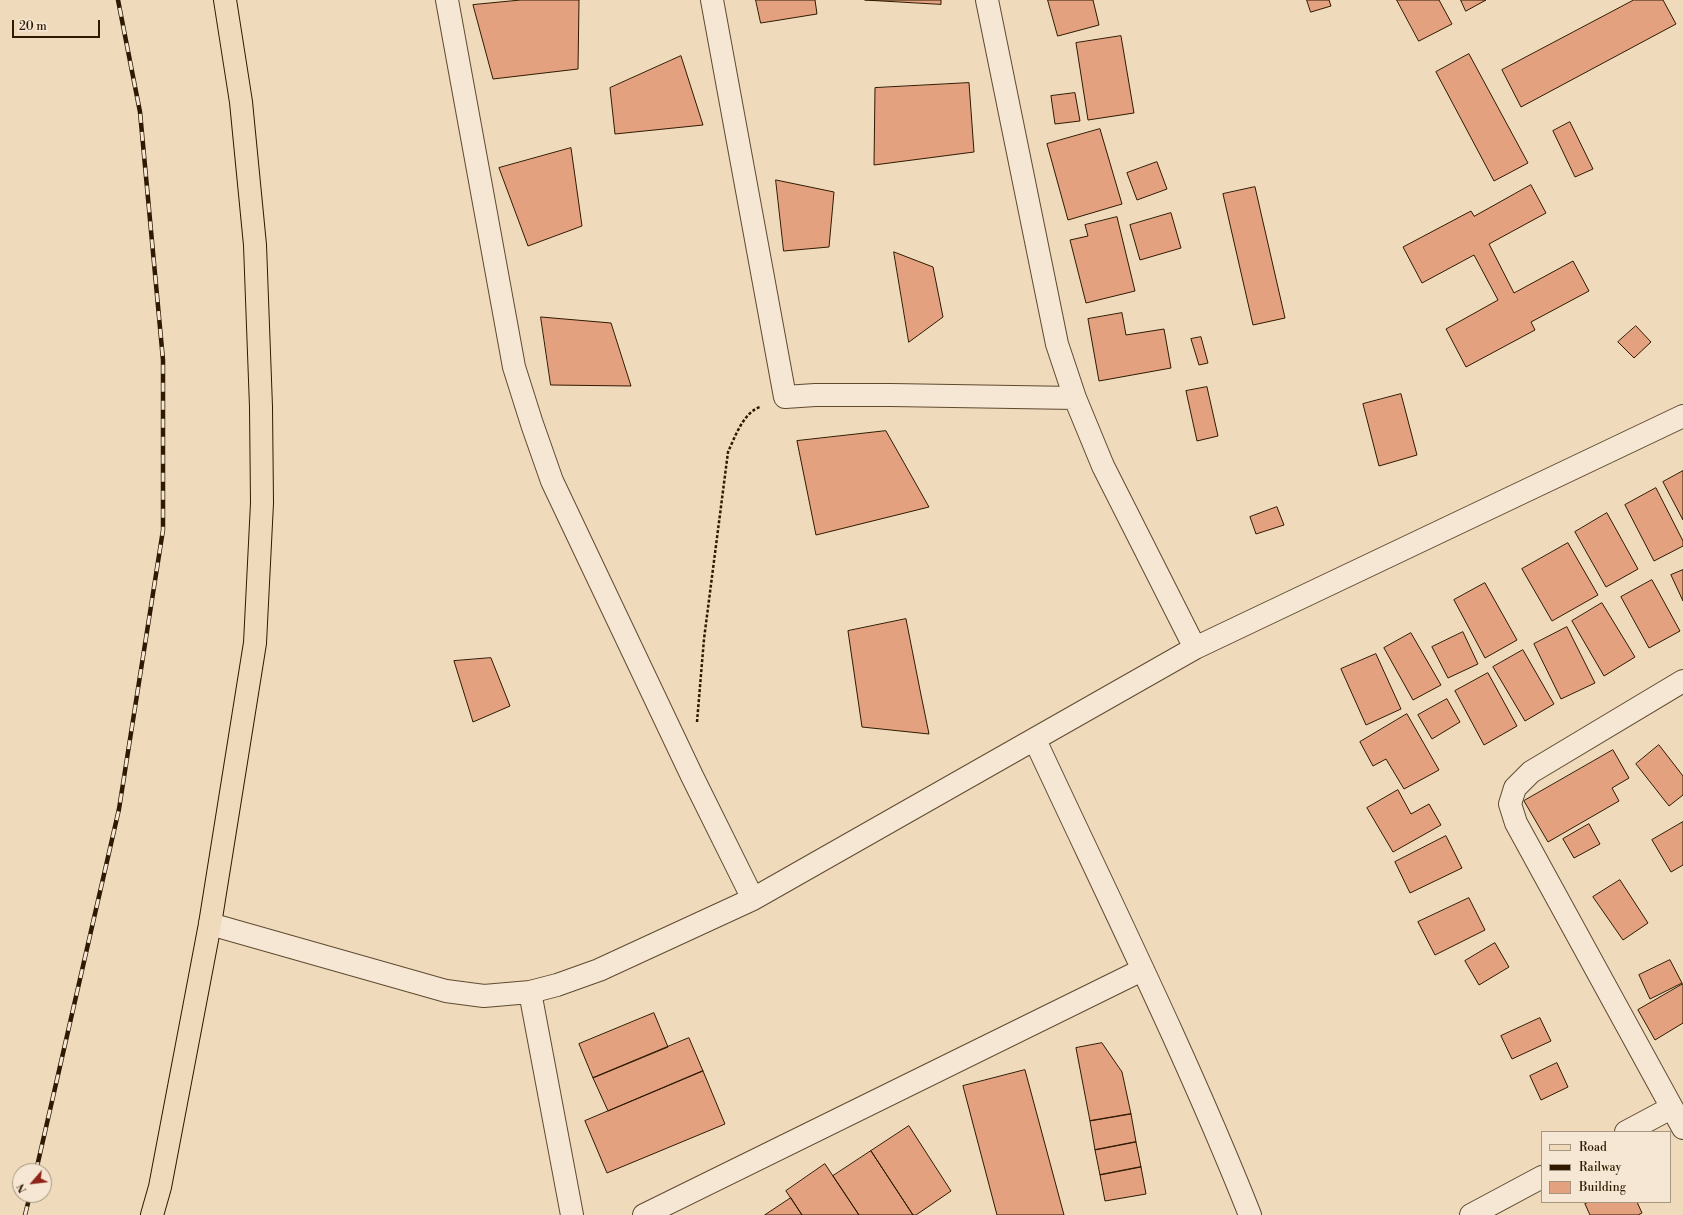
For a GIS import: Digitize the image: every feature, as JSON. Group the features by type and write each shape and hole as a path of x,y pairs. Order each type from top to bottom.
{"main road":[{"path":"152,1215 160,1187 210,924 255,643 262,503 261,407 255,245 241,102 226,0"}],"street":[{"path":"447,0 514,367 532,424 552,481 692,776 753,899"},
{"path":"712,0 785,398 814,395 1075,398"},
{"path":"987,0 1057,344 1075,398 1103,466 1195,648"},
{"path":"210,924 446,991 484,996 530,992 557,985 599,970 753,899 1195,648 1683,416"},
{"path":"1683,681 1530,772 1515,788 1510,804 1516,823 1683,1128"},
{"path":"1035,740 1142,970 1228,1161 1250,1215"},
{"path":"644,1215 1142,970"},
{"path":"530,992 572,1215"},
{"path":"1628,1131 1671,1108"},
{"path":"1473,1214 1541,1178"}],"path":[{"path":"697,723 704,639 728,452 737,431 753,410 785,398"}],"building":[{"path":"521,0 579,0 578,69 493,79 473,5"},
{"path":"756,0 815,0 817,14 761,23"},
{"path":"865,0 941,0 941,4"},
{"path":"1048,0 1093,0 1099,25 1058,36"},
{"path":"1307,0 1329,0 1331,6 1311,12"},
{"path":"1397,0 1439,0 1452,24 1419,41"},
{"path":"1461,0 1486,0 1466,11"},
{"path":"1634,0 1663,0 1676,24 1521,107 1502,70"},
{"path":"1121,36 1134,113 1088,120 1076,43"},
{"path":"1469,54 1528,163 1494,181 1436,72"},
{"path":"681,56 703,125 615,134 610,88"},
{"path":"969,83 974,152 874,165 875,88"},
{"path":"1075,93 1080,121 1055,124 1051,96"},
{"path":"1570,122 1593,169 1575,177 1553,131"},
{"path":"1100,129 1122,204 1068,220 1047,144"},
{"path":"571,148 582,226 528,246 499,168"},
{"path":"1157,162 1167,189 1137,200 1127,173"},
{"path":"776,180 834,192 829,247 784,251"},
{"path":"1531,185 1546,213 1489,244 1514,293 1573,261 1589,291 1531,322 1535,330 1466,367 1446,329 1498,300 1474,255 1422,283 1403,247 1471,211 1474,216"},
{"path":"1255,187 1285,318 1253,325 1223,194"},
{"path":"1171,213 1181,248 1140,260 1130,225"},
{"path":"1117,217 1135,291 1086,303 1070,240 1088,236 1085,225"},
{"path":"894,252 933,267 943,317 909,342"},
{"path":"1122,313 1126,335 1164,329 1171,368 1099,381 1088,319"},
{"path":"541,317 611,323 631,386 551,385"},
{"path":"1636,326 1651,342 1634,358 1618,342"},
{"path":"1201,337 1208,363 1199,365 1191,339"},
{"path":"1207,387 1218,436 1197,441 1186,391"},
{"path":"1401,394 1417,455 1379,466 1363,404"},
{"path":"886,431 929,507 816,535 797,441"},
{"path":"1683,471 1683,520 1663,482"},
{"path":"1656,488 1683,541 1683,546 1654,561 1625,505"},
{"path":"1277,507 1284,525 1256,534 1250,517"},
{"path":"1607,513 1638,569 1606,587 1575,532"},
{"path":"1568,543 1598,595 1552,621 1522,569"},
{"path":"1683,570 1683,601 1671,575"},
{"path":"1652,580 1680,631 1649,648 1621,597"},
{"path":"1485,583 1517,640 1485,658 1454,600"},
{"path":"1602,603 1635,657 1604,676 1572,621"},
{"path":"906,619 929,734 862,727 848,631"},
{"path":"1567,627 1595,683 1561,699 1534,644"},
{"path":"1463,632 1478,664 1448,678 1432,647"},
{"path":"1411,633 1441,685 1413,700 1384,648"},
{"path":"1523,650 1554,704 1525,721 1493,667"},
{"path":"1376,654 1401,709 1366,725 1341,669"},
{"path":"491,658 510,706 473,722 454,661"},
{"path":"1488,673 1517,726 1484,745 1455,691"},
{"path":"1447,699 1460,722 1432,739 1418,715"},
{"path":"1407,714 1439,770 1404,789 1386,759 1373,766 1360,742"},
{"path":"1659,745 1683,776 1683,795 1669,806 1636,764"},
{"path":"1613,750 1629,778 1612,788 1619,801 1548,842 1524,801"},
{"path":"1398,790 1411,814 1429,804 1441,825 1393,852 1367,808"},
{"path":"1683,822 1683,865 1671,872 1652,840"},
{"path":"1589,824 1600,844 1574,858 1563,839"},
{"path":"1446,836 1462,868 1410,893 1395,862"},
{"path":"1620,880 1648,923 1623,940 1593,897"},
{"path":"1469,898 1485,930 1435,955 1418,922"},
{"path":"1495,943 1509,967 1479,985 1465,961"},
{"path":"1670,960 1682,983 1650,999 1639,975"},
{"path":"1683,984 1683,1023 1655,1040 1638,1010"},
{"path":"654,1013 668,1047 593,1078 579,1044"},
{"path":"1540,1018 1551,1041 1512,1059 1501,1036"},
{"path":"689,1038 703,1071 608,1111 593,1078"},
{"path":"1102,1043 1122,1072 1131,1114 1090,1121 1076,1048"},
{"path":"1557,1063 1568,1087 1541,1100 1530,1076"},
{"path":"1025,1070 1064,1215 997,1215 963,1086"},
{"path":"703,1071 725,1124 607,1173 585,1121"},
{"path":"1131,1114 1136,1142 1095,1150 1090,1121"},
{"path":"909,1126 951,1191 916,1215 913,1215 871,1151"},
{"path":"1136,1142 1141,1167 1100,1175 1095,1150"},
{"path":"871,1151 913,1215 859,1215 833,1176"},
{"path":"825,1164 859,1215 802,1215 786,1191"},
{"path":"1141,1167 1146,1194 1105,1201 1100,1175"},
{"path":"791,1198 802,1215 765,1215"},
{"path":"1637,1203 1642,1213 1638,1215 1590,1215 1585,1204"}],"railway":[{"path":"38,1163 119,809 163,530 163,360 140,112 118,0"},
{"path":"25,1215 28,1203"}]}
